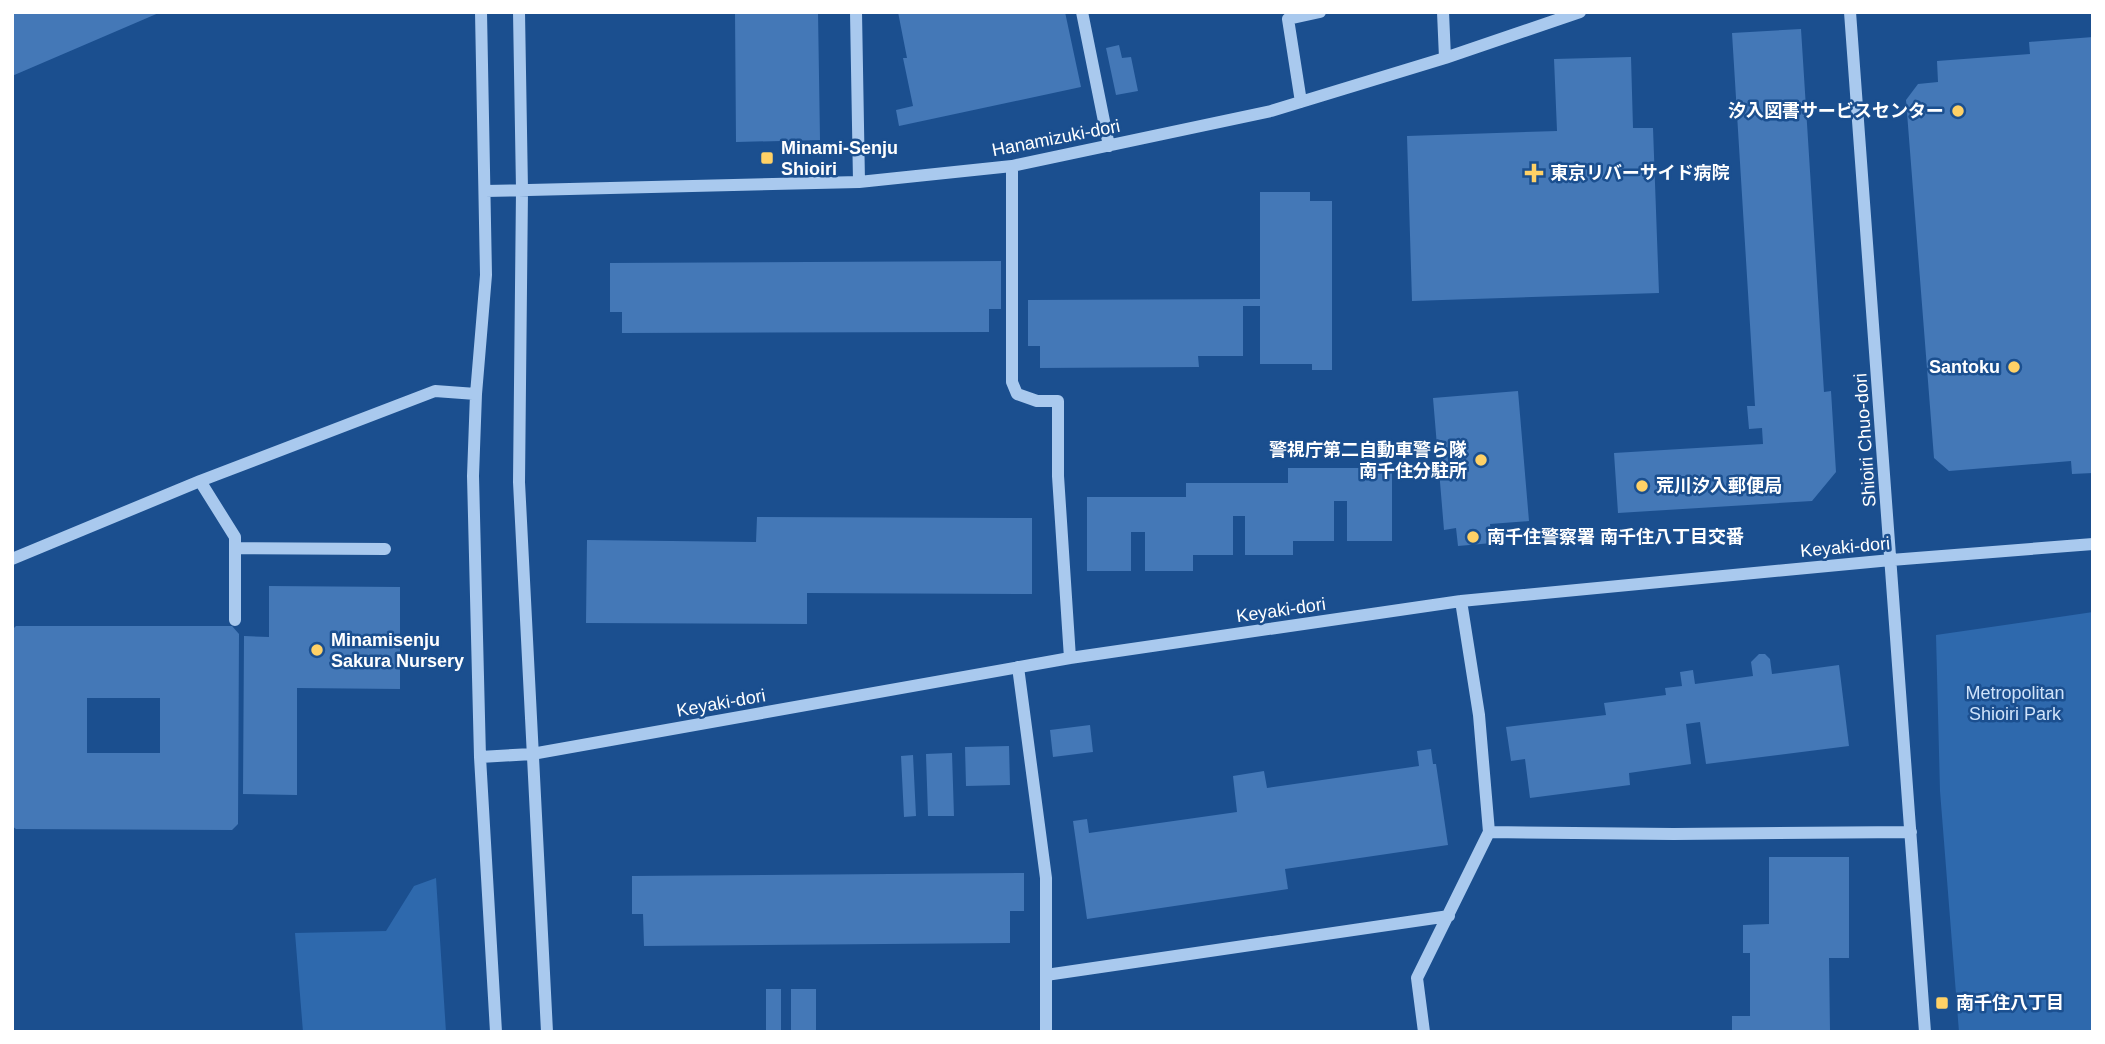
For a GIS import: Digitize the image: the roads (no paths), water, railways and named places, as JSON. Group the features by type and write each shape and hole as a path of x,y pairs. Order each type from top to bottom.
{"street":[{"path":"481,12 486,275 472,476 480,757 496,1032"},
{"path":"519,12 522,190 519,482 547,1032"},
{"path":"856,12 859,182"},
{"path":"1082,12 1109,146"},
{"path":"1301,102 1288,19 1320,12"},
{"path":"1444,12 1445,58"},
{"name":"Hanamizuki-dori","path":"485,191 859,182 1012,166 1271,111 1445,58 1580,12"},
{"name":"Shioiri Chuo-dori","path":"1850,12 1925,1032"},
{"path":"1012,166 1012,382 1017,394 1037,401 1058,401 1058,476 1070,658"},
{"path":"12,559 200,481 435,391 476,394"},
{"path":"200,481 235,537 235,620"},
{"name":"Keyaki-dori","path":"480,757 532,754 1070,658 1461,601 1891,560 2093,544"},
{"path":"235,548 385,549"},
{"path":"1424,1032 1417,978 1489,832 1479,715 1461,601"},
{"path":"1018,667 1046,878 1046,1032"},
{"path":"1489,832 1912,832"},
{"path":"1046,975 1449,916"}],"place":[{"name":"汐入図書サービスセンター","path":"1958,111"},
{"name":"Minami-Senju Shioiri","path":"767,158"},
{"name":"東京リバーサイド病院","path":"1534,173"},
{"name":"Santoku","path":"2014,367"},
{"name":"警視庁第二自動車警ら隊 南千住分駐所","path":"1481,460"},
{"name":"荒川汐入郵便局","path":"1642,486"},
{"name":"南千住警察署 南千住八丁目交番","path":"1473,537"},
{"name":"Minamisenju Sakura Nursery","path":"317,650"},
{"name":"南千住八丁目","path":"1942,1003"}],"park label":[{"name":"Metropolitan Shioiri Park","path":"2015,703"}]}
